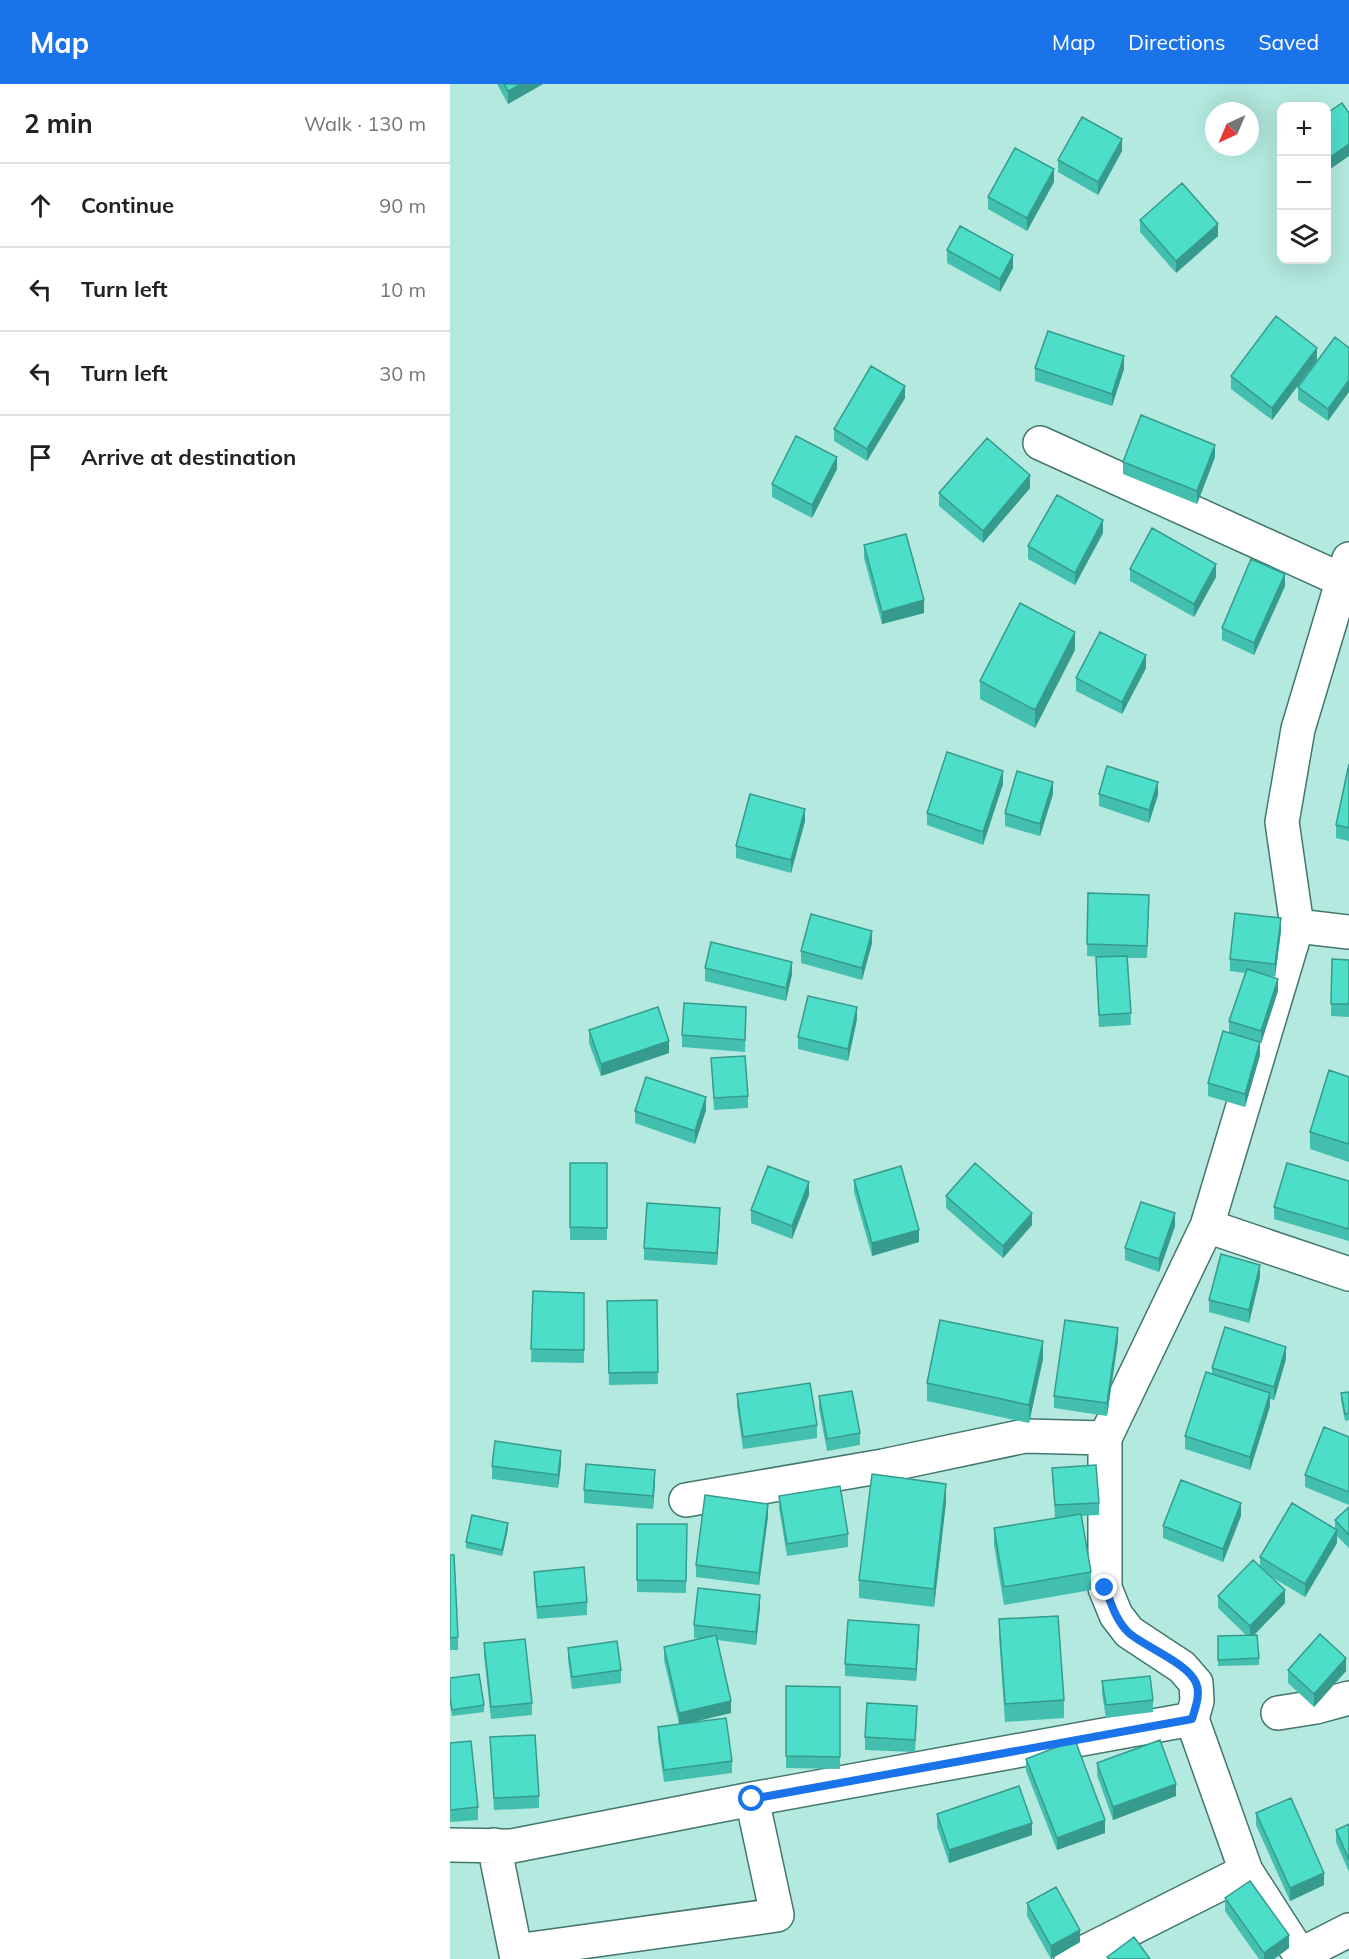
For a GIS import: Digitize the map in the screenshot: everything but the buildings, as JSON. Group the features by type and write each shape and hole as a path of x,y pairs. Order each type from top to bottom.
{"street":[{"path":"1040,443 1345,570 1298,729 1282,822 1297,926 1207,1226 1105,1438 1105,1588 1116,1615 1129,1632 1182,1667 1196,1683 1197,1701 1192,1719 1246,1871 1298,1957 1349,1930"},
{"path":"1297,926 1349,932"},
{"path":"1207,1226 1349,1274"},
{"path":"686,1500 883,1466 1025,1436 1105,1438"},
{"path":"1278,1713 1349,1698"},
{"path":"450,1845 512,1846 752,1799 1192,1719"},
{"path":"494,1845 516,1955 777,1915 752,1799"},
{"path":"1071,1959 1246,1871"}],"route":[{"path":"752,1799 1192,1719 1197,1701 1196,1683 1182,1667 1129,1632 1116,1615 1105,1588"}]}
